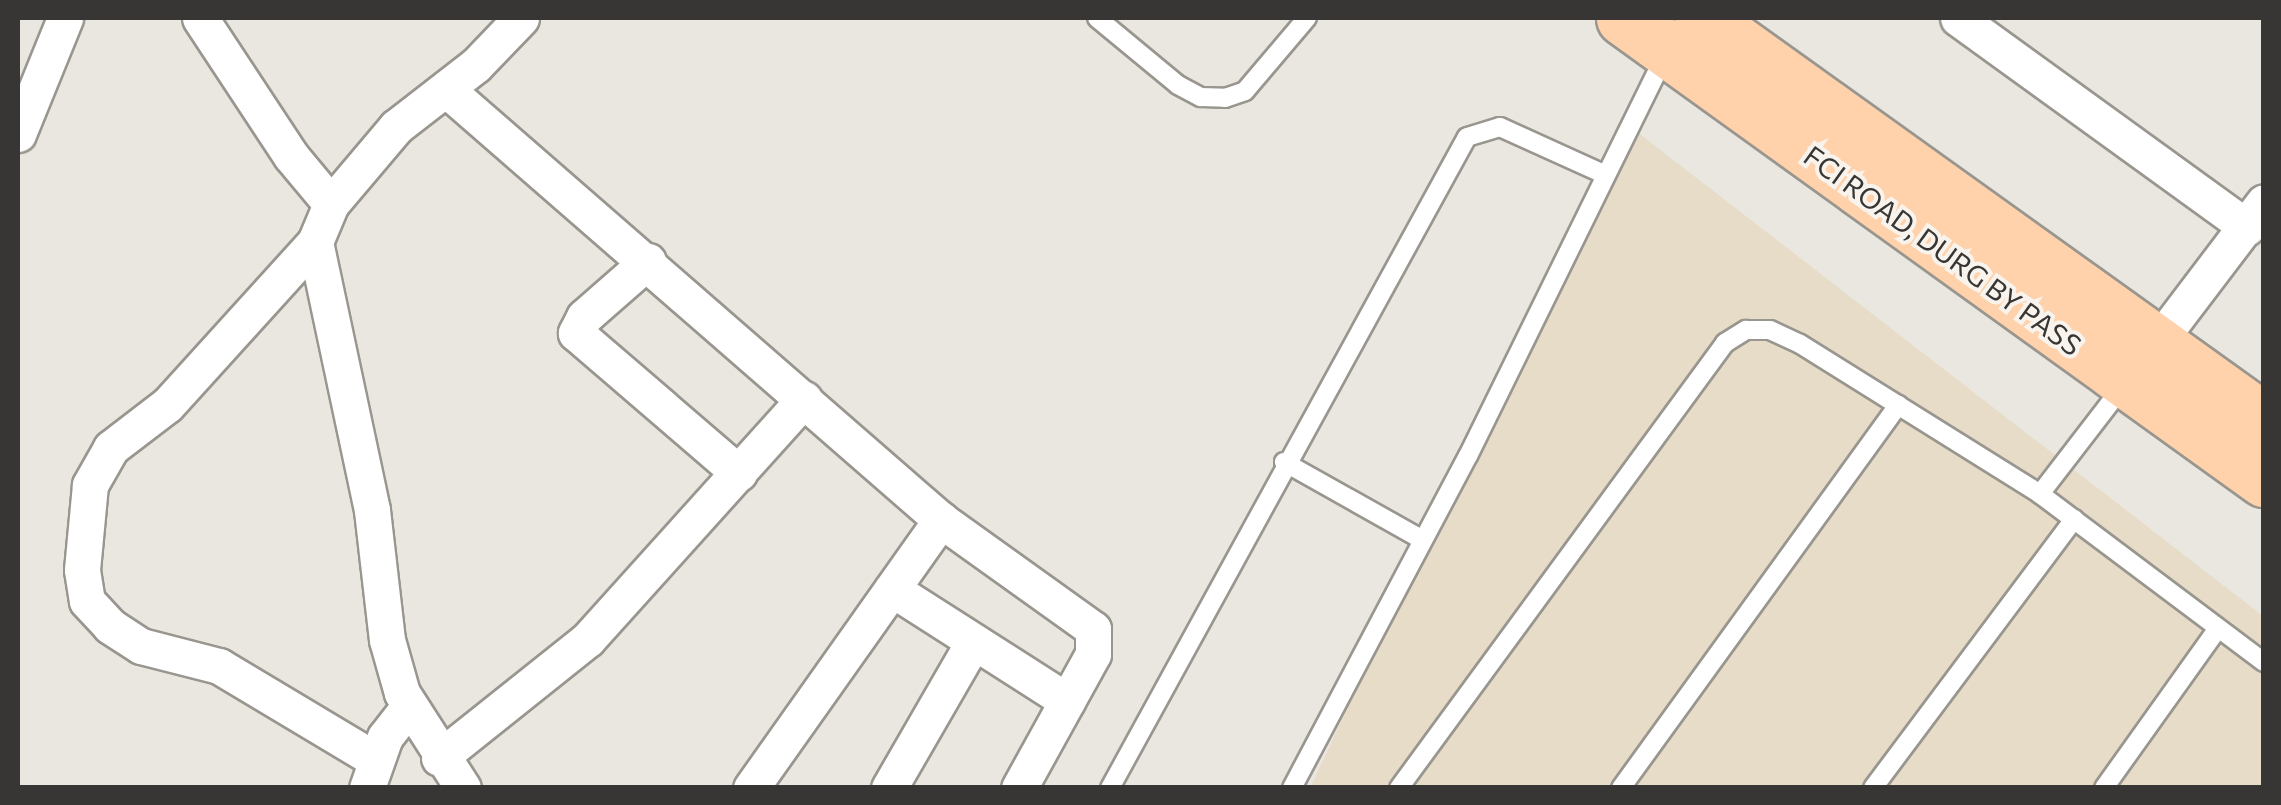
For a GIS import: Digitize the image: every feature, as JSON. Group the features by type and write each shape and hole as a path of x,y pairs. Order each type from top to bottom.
{"main road":[{"name":"FCI ROAD, DURG BY PASS","path":"1624,18 1682,34 2140,364 2264,479"},
{"name":"FCI ROAD, DURG BY PASS","path":"2140,364 2264,420"}],"street":[{"path":"18,134 65,18"},
{"path":"200,18 290,156 331,204"},
{"path":"410,706 371,774 219,666 141,646 110,626 87,601 82,570 90,486 110,448 167,405 315,242 331,204 396,127 446,90 521,18"},
{"path":"1958,18 2255,215 2140,364"},
{"path":"446,90 648,260 941,520 1093,629 1093,654 1020,788"},
{"path":"315,242 372,510 387,640 410,706 439,758 463,788"},
{"path":"648,260 584,317 576,333 740,473"},
{"path":"439,758 588,639 804,399"},
{"path":"751,788 941,520"},
{"path":"892,588 972,644 1067,701"},
{"path":"889,788 972,644"}],"lane":[{"path":"1098,18 1178,85 1201,97 1225,98 1246,91 1307,18"},
{"path":"1292,788 1682,34"},
{"path":"1110,788 1284,462 1467,137 1500,127 1606,176"},
{"path":"1398,788 1724,343 1746,330 1770,330 2040,494 2264,662"},
{"path":"2040,494 2140,364"},
{"path":"1621,788 1898,405"},
{"path":"1284,462 1423,540"},
{"path":"1874,788 2074,519"},
{"path":"2104,788 2218,628"}],"shaded area":[{"path":"1623,121 2263,616 2263,787 1310,788"}]}
